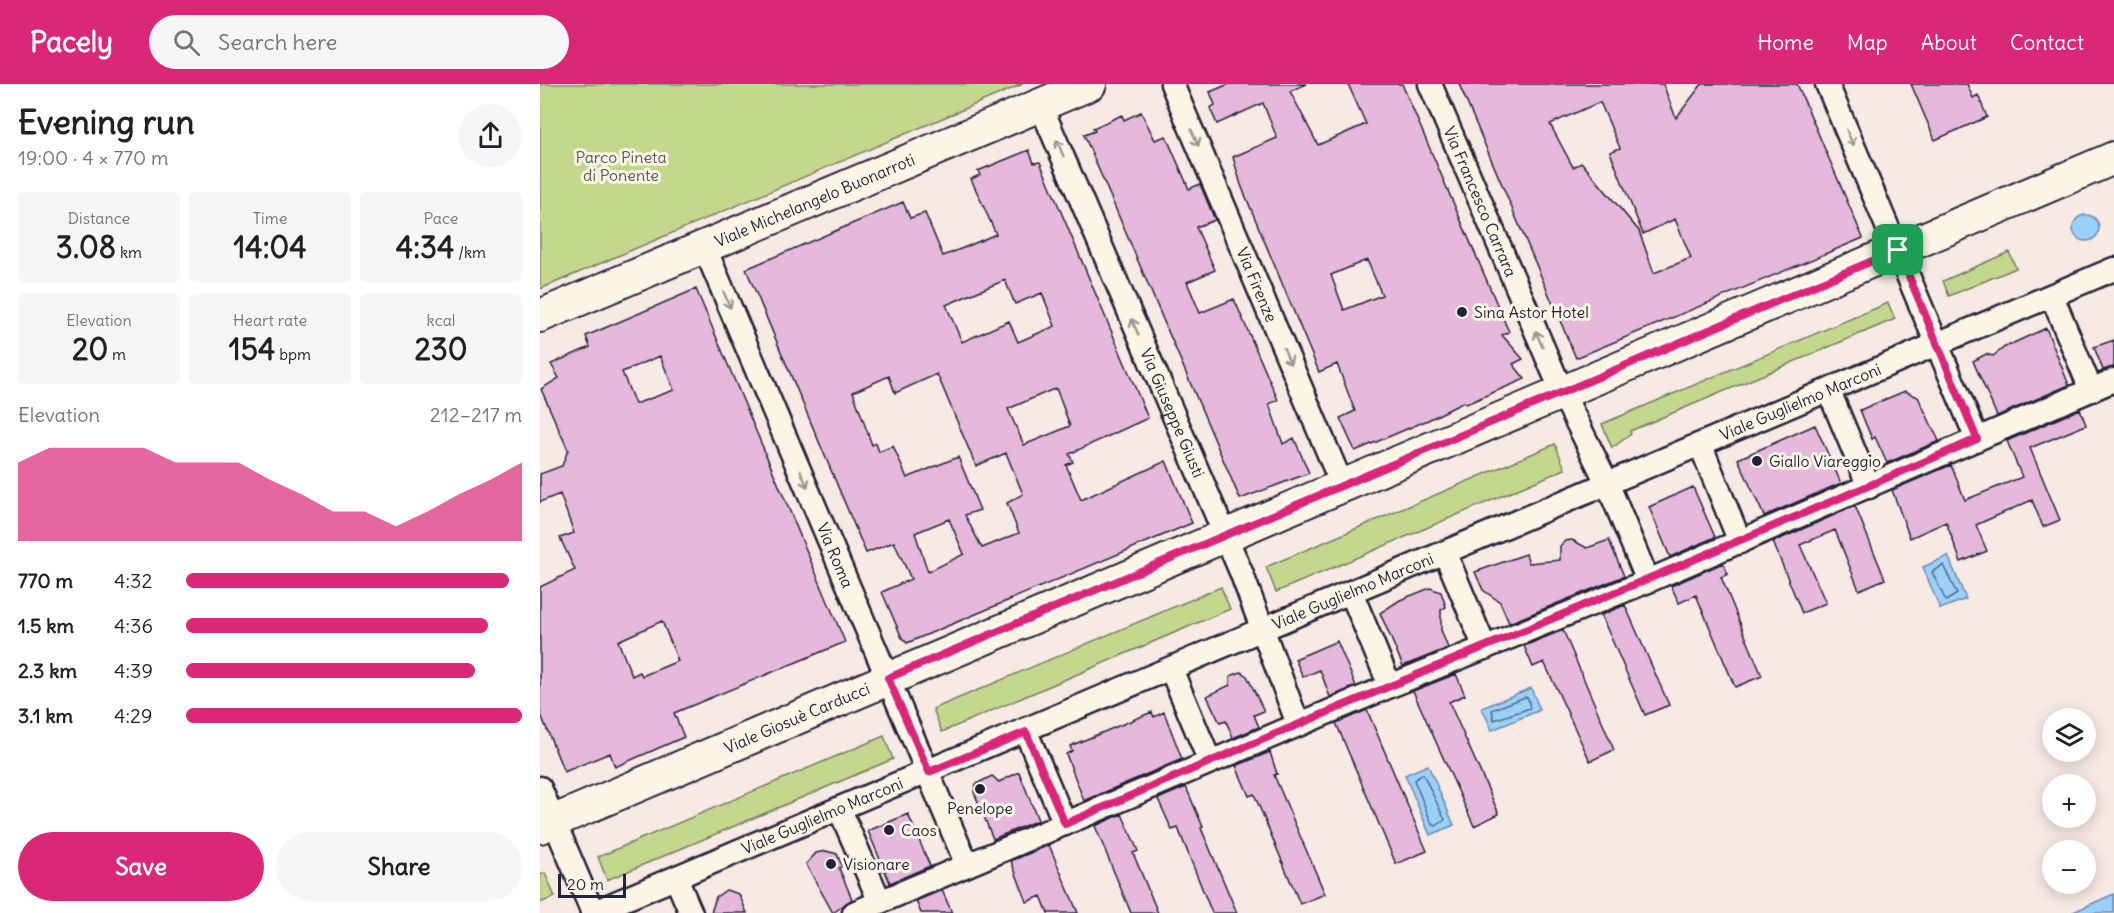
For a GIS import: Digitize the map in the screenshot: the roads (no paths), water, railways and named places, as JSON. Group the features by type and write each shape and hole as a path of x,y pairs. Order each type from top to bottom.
{"street":[{"name":"Viale Michelangelo Buonarroti","path":"540,316 1089,84"},
{"name":"Via Firenze","path":"1172,84 1342,485"},
{"name":"Via Francesco Carrara","path":"1430,84 1562,392 1608,485 1647,581"},
{"path":"1827,84 1977,439"},
{"name":"Via Giuseppe Giusti","path":"1040,104 1263,630 1298,724"},
{"name":"Viale Giosuè Carducci","path":"547,824 2114,158"},
{"name":"Via Roma","path":"704,246 967,865"},
{"name":"Viale Guglielmo Marconi","path":"593,913 1026,732 2114,269"},
{"path":"2052,296 2091,390"},
{"path":"854,913 1298,724 1740,542 2114,380"},
{"path":"1829,391 1869,486"},
{"path":"1701,446 1740,542"},
{"path":"1445,553 1485,648"},
{"path":"1351,592 1390,686"},
{"path":"1171,669 1210,762"},
{"path":"1026,732 1065,824"},
{"path":"540,788 547,824 593,913"},
{"path":"840,810 880,902"},
{"path":"676,878 692,913"}],"water":[{"path":"2086,215 2095,219 2099,228 2095,237 2086,241 2077,237 2073,228 2077,219"},
{"path":"1948,556 1966,599 1940,609 1923,567"},
{"path":"1531,688 1540,710 1492,730 1482,708"},
{"path":"1428,765 1454,825 1430,835 1405,775"},
{"path":"2114,894 2114,913 2071,913"}],"place":[{"name":"Sina Astor Hotel","path":"1462,312"},
{"name":"Giallo Viareggio","path":"1757,461"},
{"name":"Penelope","path":"980,789"},
{"name":"Caos","path":"889,830"},
{"name":"Visionare","path":"831,864"}],"park label":[{"name":"Parco Pineta di Ponente","path":"621,166"}]}
